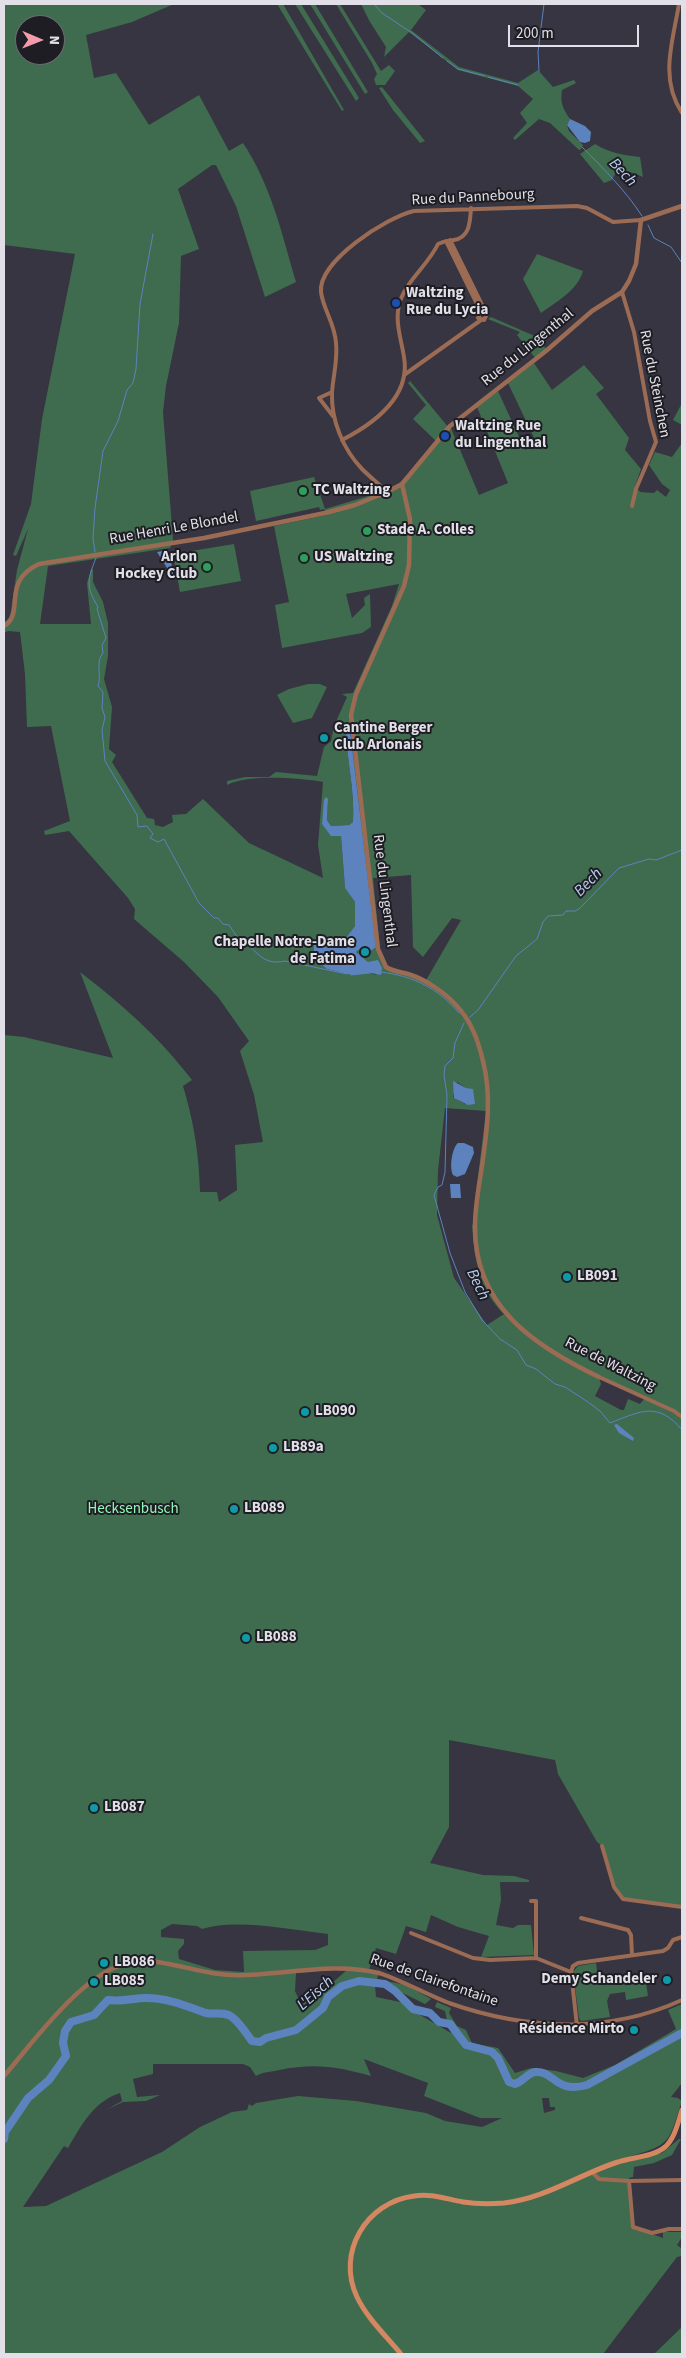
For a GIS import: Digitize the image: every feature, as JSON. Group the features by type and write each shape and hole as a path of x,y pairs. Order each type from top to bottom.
{"main road":[{"path":"401,2354 365,2311 353,2287 350,2257 359,2232 366,2221 388,2204 409,2197 431,2195 463,2202 506,2202 520,2200 617,2162 660,2150 669,2143 680,2122 682,2110"}],"street":[{"path":"679,4 668,66 670,85 682,113"},
{"name":"Rue du Pannebourg","path":"387,492 353,459 342,440 334,417 332,392 336,344 332,319 321,292 325,275 332,264 379,226 396,216 430,209 578,206 587,208 613,222 641,220"},
{"path":"641,220 682,206"},
{"path":"342,440 369,425 384,412 396,395 404,375 405,360 397,319 400,302 408,284 432,255 438,244 462,237 467,231 470,224 471,208"},
{"name":"Rue du Lingenthal","path":"387,492 402,484 450,426 547,350 592,311 622,292 630,282 636,264 641,220"},
{"path":"404,375 482,320 478,316 483,312 448,241"},
{"name":"Rue du Steinchen","path":"622,292 637,347 650,421 656,442 641,476 632,506"},
{"name":"Rue du Pannebourg","path":"332,392 319,398 334,417"},
{"name":"Rue du Lingenthal","path":"402,484 410,519 409,565 404,586 356,694 351,715 378,950 386,966 425,982 452,1001 465,1016 477,1038 485,1067 489,1112 475,1217 476,1244 488,1290 506,1314"},
{"name":"Rue Henri Le Blondel","path":"4,626 12,619 17,584 20,577 39,564 204,538 356,505 387,492"},
{"name":"Rue de Waltzing","path":"506,1314 537,1340 599,1377 674,1411 682,1417"},
{"path":"602,1846 614,1887 623,1899 682,1907"},
{"path":"531,1901 536,1901 536,1958"},
{"path":"581,1918 628,1930 631,1935 632,1955"},
{"path":"411,1933 473,1958 490,1960 536,1958 571,1972"},
{"path":"577,2026 571,1972 573,1966 578,1963 663,1951 668,1948 673,1940 682,1937"},
{"name":"Rue de Clairefontaine","path":"4,2076 76,1994 111,1968 132,1961 160,1962 225,1975 243,1976 323,1968 358,1969 379,1973 448,2002 481,2012 550,2025 577,2026 650,2014 682,2000"},
{"path":"592,2172 598,2179 629,2181 682,2180"},
{"path":"629,2181 633,2227 652,2233 669,2229 682,2229"}],"green space":[{"name":"Hecksenbusch","path":"4,4 174,4 132,22 86,35 94,78 116,73 149,125 199,95 229,151 243,143 253,159 275,210 296,282 265,297 236,206 216,165 212,165 178,189 199,249 181,256 179,323 166,386 163,412 173,540 170,548 48,566 40,624 91,624 87,583 93,569 93,582 103,602 108,623 108,656 104,679 112,707 109,749 116,755 112,762 147,818 154,819 155,825 163,827 173,822 172,815 186,814 203,799 249,843 323,878 318,845 323,782 288,778 261,778 248,779 227,785 227,781 245,777 269,777 276,772 317,776 324,747 331,741 334,726 347,697 342,694 353,693 392,606 399,584 346,594 352,618 365,605 364,598 370,594 371,627 362,633 282,648 275,605 289,602 274,526 327,515 324,509 320,510 319,507 256,521 250,491 314,477 325,509 395,488 437,442 413,419 426,405 408,383 410,381 449,428 450,426 479,495 508,483 477,407 498,391 525,450 537,444 508,383 534,363 552,390 584,365 604,388 596,394 629,438 625,450 641,469 635,486 640,492 654,493 657,490 666,497 670,490 662,484 649,465 655,452 672,457 682,443 682,1907 623,1899 617,1894 602,1846 597,1842 558,1774 555,1760 449,1740 449,1827 430,1863 483,1875 514,1876 529,1880 529,1882 500,1882 501,1900 496,1925 513,1928 518,1925 531,1925 534,1955 481,1957 489,1936 458,1927 431,1915 426,1932 406,1926 396,1954 376,1948 369,1970 379,1973 377,1979 406,1985 431,1999 425,2004 374,1979 372,1984 375,1985 376,1997 405,2003 410,2009 451,2033 451,2023 447,2021 445,2011 435,2007 437,2002 451,2008 449,2013 457,2026 466,2030 472,2043 498,2048 515,2073 531,2068 556,2071 583,2078 615,2065 676,2029 668,2010 682,2004 682,2083 671,2097 682,2101 667,2139 655,2148 631,2156 632,2160 662,2153 681,2139 672,2155 654,2163 634,2167 633,2177 629,2178 633,2227 663,2238 663,2232 682,2232 682,2237 677,2245 682,2247 682,2256 677,2257 603,2354 4,2354 4,1035 24,1037 113,1058 80,972 140,1022 192,1080 183,1086 195,1139 200,1192 217,1192 219,1202 237,1190 235,1145 263,1142 254,1095 240,1051 249,1041 218,997 184,962 134,919 135,909 128,898 69,831 45,835 44,831 70,821 51,726 27,727 25,674 20,632 8,631 4,633 4,623 9,618 11,611 17,570 28,529 16,556 13,555 31,504 42,419 75,254 4,245","holes":["346,731 350,731 353,766 360,948 356,952 368,962 376,975 371,973 339,972 327,969 314,954 321,938 341,944 355,926 355,902 345,887 341,836 322,824 328,799 327,820 331,826 349,825 353,822 353,799","411,875 413,947 423,957 452,918 461,920 425,982 386,967 380,949 373,878","457,1082 466,1088 465,1104 453,1097","445,1108 486,1111 475,1202 474,1227 472,1224 473,1236 476,1261 483,1284 504,1314 487,1325 454,1278 437,1215 438,1170","599,1378 645,1398 640,1404 628,1399 624,1410 621,1410 595,1396 601,1384","172,1924 197,1926 202,1929 231,1925 281,1928 328,1934 328,1945 315,1950 243,1951 244,1972 215,1970 179,1959 178,1951 184,1944 184,1939 161,1937 161,1930","325,1970 347,1970 311,2001 299,2000 295,1991 296,1973","364,2059 428,2083 424,2096 480,2118 502,2118 482,2127 445,2121 426,2113 356,2101 298,2096 256,2103 252,2106 249,2104 247,2110 232,2112 200,2127 162,2152 46,2206 23,2207 64,2146 68,2148 89,2115 103,2102 120,2093 122,2101 106,2110 123,2102 146,2101 160,2095 137,2097 133,2079 153,2074 153,2064 243,2064 250,2067 256,2076 267,2072 314,2066 347,2070 371,2076","542,2098 549,2098 550,2107 555,2107 555,2110 544,2113"]},
{"path":"277,4 283,4 344,110 342,111"},
{"path":"295,4 301,4 359,98 356,101"},
{"path":"310,4 315,4 368,92 365,94"},
{"path":"336,4 340,4 381,71 389,65 395,71 385,85 376,85 374,79 377,74 372,63"},
{"path":"361,4 418,4 426,10 411,30 459,67 518,83 538,70 553,87 574,80 576,83 562,90 561,99 570,119 567,125 569,131 583,145 581,149 579,150 550,123 539,119 515,140 513,138 527,123 520,113 533,99 518,86 458,70 409,32 384,57 386,47"},
{"path":"382,87 425,141 420,143 393,110 379,88"},
{"path":"595,144 611,152 640,157 643,177 626,171 615,174 612,180 604,183 580,154"},
{"path":"537,254 583,271 571,290 541,313 523,279"},
{"path":"491,317 537,337 547,350 536,359 517,335 520,332 488,319"},
{"path":"682,403 682,425 673,420"},
{"name":"Arlon Hockey Club","path":"234,544 241,581 180,592 173,554"},
{"path":"308,684 320,684 327,687 312,718 293,723 277,695 289,689"},
{"path":"596,1963 598,1978 645,1976 648,1996 626,2000 625,1992 610,1994 607,2001 610,2017 581,2021 573,1972 578,1966"},
{"path":"682,2327 682,2354 654,2354"}],"water":[{"path":"570,119 585,126 591,132 590,141 580,142 567,125"},
{"path":"169,550 174,579 157,552"},
{"path":"346,731 350,731 376,947 369,952 361,948 356,952 368,962 378,960 382,968 381,975 371,973 352,975 327,969 314,954 314,940 321,938 341,944 355,926 355,902 345,888 341,836 331,836 322,824 324,800 326,797 328,799 327,820 331,826 349,825 353,822 353,799"},
{"path":"453,1081 466,1088 473,1089 475,1104 468,1105 454,1098"},
{"path":"464,1143 473,1147 474,1153 465,1174 457,1177 452,1172 452,1158 456,1145"},
{"path":"450,1184 460,1184 461,1198 451,1198"},
{"path":"617,1424 634,1438 633,1441 619,1433 614,1425"}],"waterway":[{"name":"Bech","path":"374,4 382,13 412,33 443,58"},
{"path":"539,71 538,52 544,4"},
{"name":"Bech","path":"447,61 458,69 485,76"},
{"name":"Bech","path":"488,77 518,85"},
{"name":"Bech","path":"582,147 622,189 642,216"},
{"name":"Bech","path":"648,225 654,238 671,247 682,263"},
{"path":"95,552 93,538 95,508 103,451 118,421 127,390 133,383 136,369 140,304 153,234"},
{"path":"96,558 89,583 91,594 98,607 106,638 102,645 103,653 99,660 98,686 103,692 102,708 105,717 102,730 105,761 137,815 138,827 147,826 153,834 150,838 158,842 164,839 199,903 214,918 218,918 223,924 229,925 240,941 264,959 277,962 285,961 347,974"},
{"name":"Bech","path":"470,1017 478,1010 516,956 537,939 543,922 548,916 563,915 566,911 579,909 619,868 649,859 656,860 682,850"},
{"path":"381,972 414,980 434,990 459,1013"},
{"path":"351,975 369,973"},
{"name":"Bech","path":"464,1023 455,1043 453,1058 445,1066 444,1075 447,1095 445,1172 442,1185 438,1187 434,1195 450,1253 465,1292 482,1320 500,1339 517,1350 526,1365 536,1369 555,1384 565,1387 588,1402 600,1411 610,1423 640,1412 649,1411 665,1415 682,1430"},
{"name":"L'Eisch","path":"4,2139 5,2132 28,2098 49,2080 66,2056 63,2043 65,2031 71,2022 94,2015 108,2000 154,1998 177,2003 206,2013 226,2014 238,2022 252,2041 260,2042 266,2038 296,2030 323,2008 328,1997 342,1986 359,1981 385,1984 413,2009 430,2013 439,2022 450,2024 466,2045 492,2052 498,2058 509,2082 515,2084 530,2074 541,2072 568,2086 587,2085 682,2033"}],"place":[{"name":"Waltzing Rue du Lycia","path":"396,303"},
{"name":"Waltzing Rue du Lingenthal","path":"445,436"},
{"name":"TC Waltzing","path":"303,491"},
{"name":"Stade A. Colles","path":"367,531"},
{"name":"US Waltzing","path":"304,558"},
{"name":"Arlon Hockey Club","path":"207,567"},
{"name":"Cantine Berger Club Arlonais","path":"324,738"},
{"name":"Chapelle Notre-Dame de Fatima","path":"365,952"},
{"name":"LB091","path":"567,1277"},
{"name":"LB090","path":"305,1412"},
{"name":"LB89a","path":"273,1448"},
{"name":"LB089","path":"234,1509"},
{"name":"LB088","path":"246,1638"},
{"name":"LB087","path":"94,1808"},
{"name":"LB086","path":"104,1963"},
{"name":"Demy Schandeler","path":"667,1980"},
{"name":"LB085","path":"94,1982"},
{"name":"Résidence Mirto","path":"634,2030"}]}
